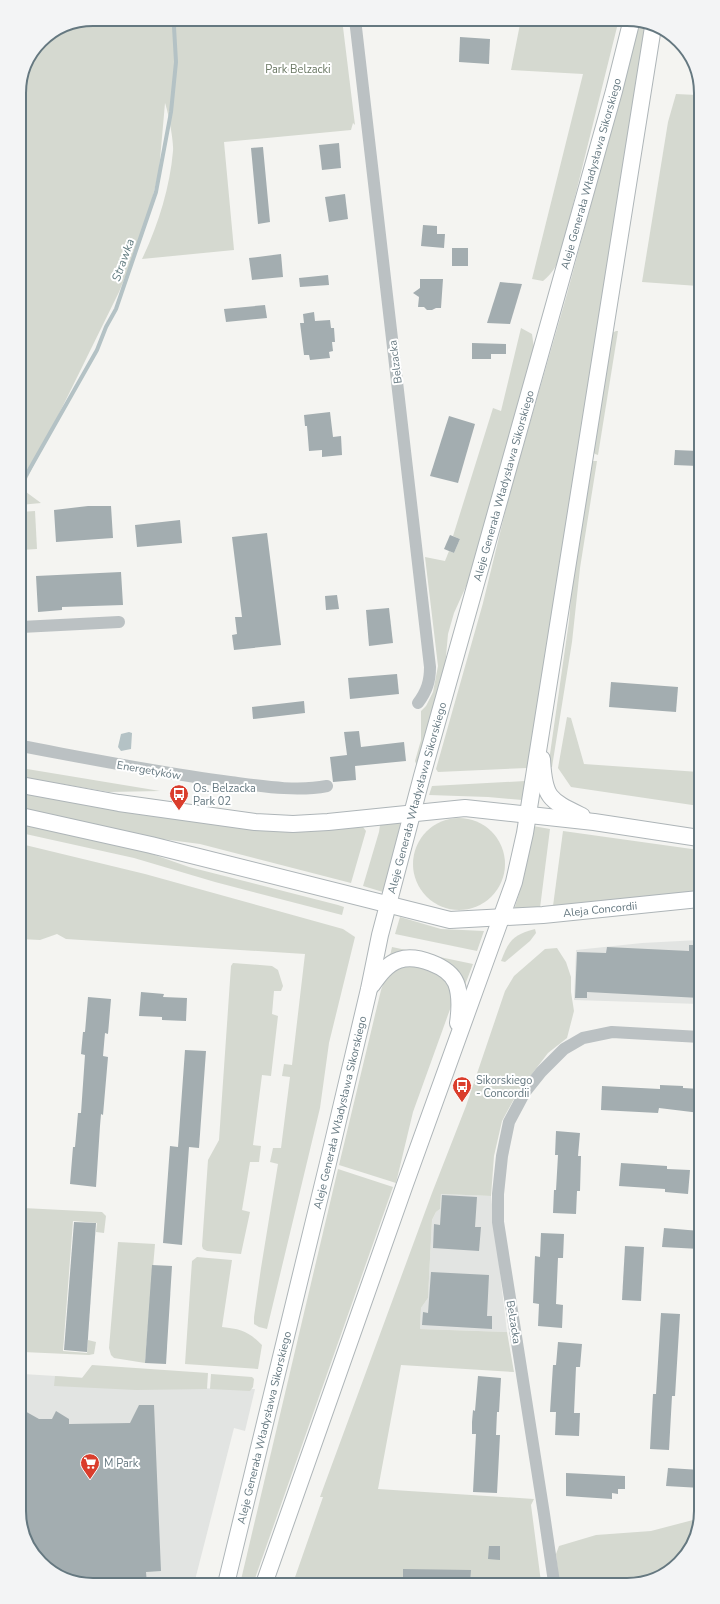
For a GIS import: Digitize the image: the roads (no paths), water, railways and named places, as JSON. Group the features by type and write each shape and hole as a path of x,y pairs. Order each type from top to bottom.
{"main road":[{"name":"Aleje Generała Władysława Sikorskiego","path":"227,1578 370,989 380,935 412,814 614,91 630,26"},
{"path":"266,1578 398,1202 514,882 527,814 652,31"},
{"path":"540,734 543,777 549,794 558,804 594,822"},
{"path":"26,786 119,803 255,822 312,824 465,808 594,822 694,837"},
{"name":"Aleja Concordii","path":"26,817 150,845 450,920 501,918 694,899"},
{"path":"370,989 380,974 401,959 411,959 425,962 445,969 453,979 459,994 460,1007 456,1044"}],"street":[{"name":"Belzacka","path":"356,26 430,667 430,680 424,695 418,703"},
{"path":"26,627 119,622"},
{"name":"Energetyków","path":"26,747 192,777 262,786 314,788 327,786"},
{"name":"Belzacka","path":"553,1578 500,1230 498,1194 502,1156 509,1122 525,1092 541,1072 564,1048 579,1040 594,1035 612,1032 694,1036"}],"waterway":[{"name":"Strawka","path":"26,475 97,350 106,327 116,309 156,192 171,112 176,62 174,26"}],"place":[{"name":"Os. Belzacka Park 02","path":"179,811"},
{"name":"Sikorskiego - Concordii","path":"462,1103"},
{"name":"M Park","path":"90,1480"}],"park label":[{"name":"Park Belzacki","path":"298,69"}]}
